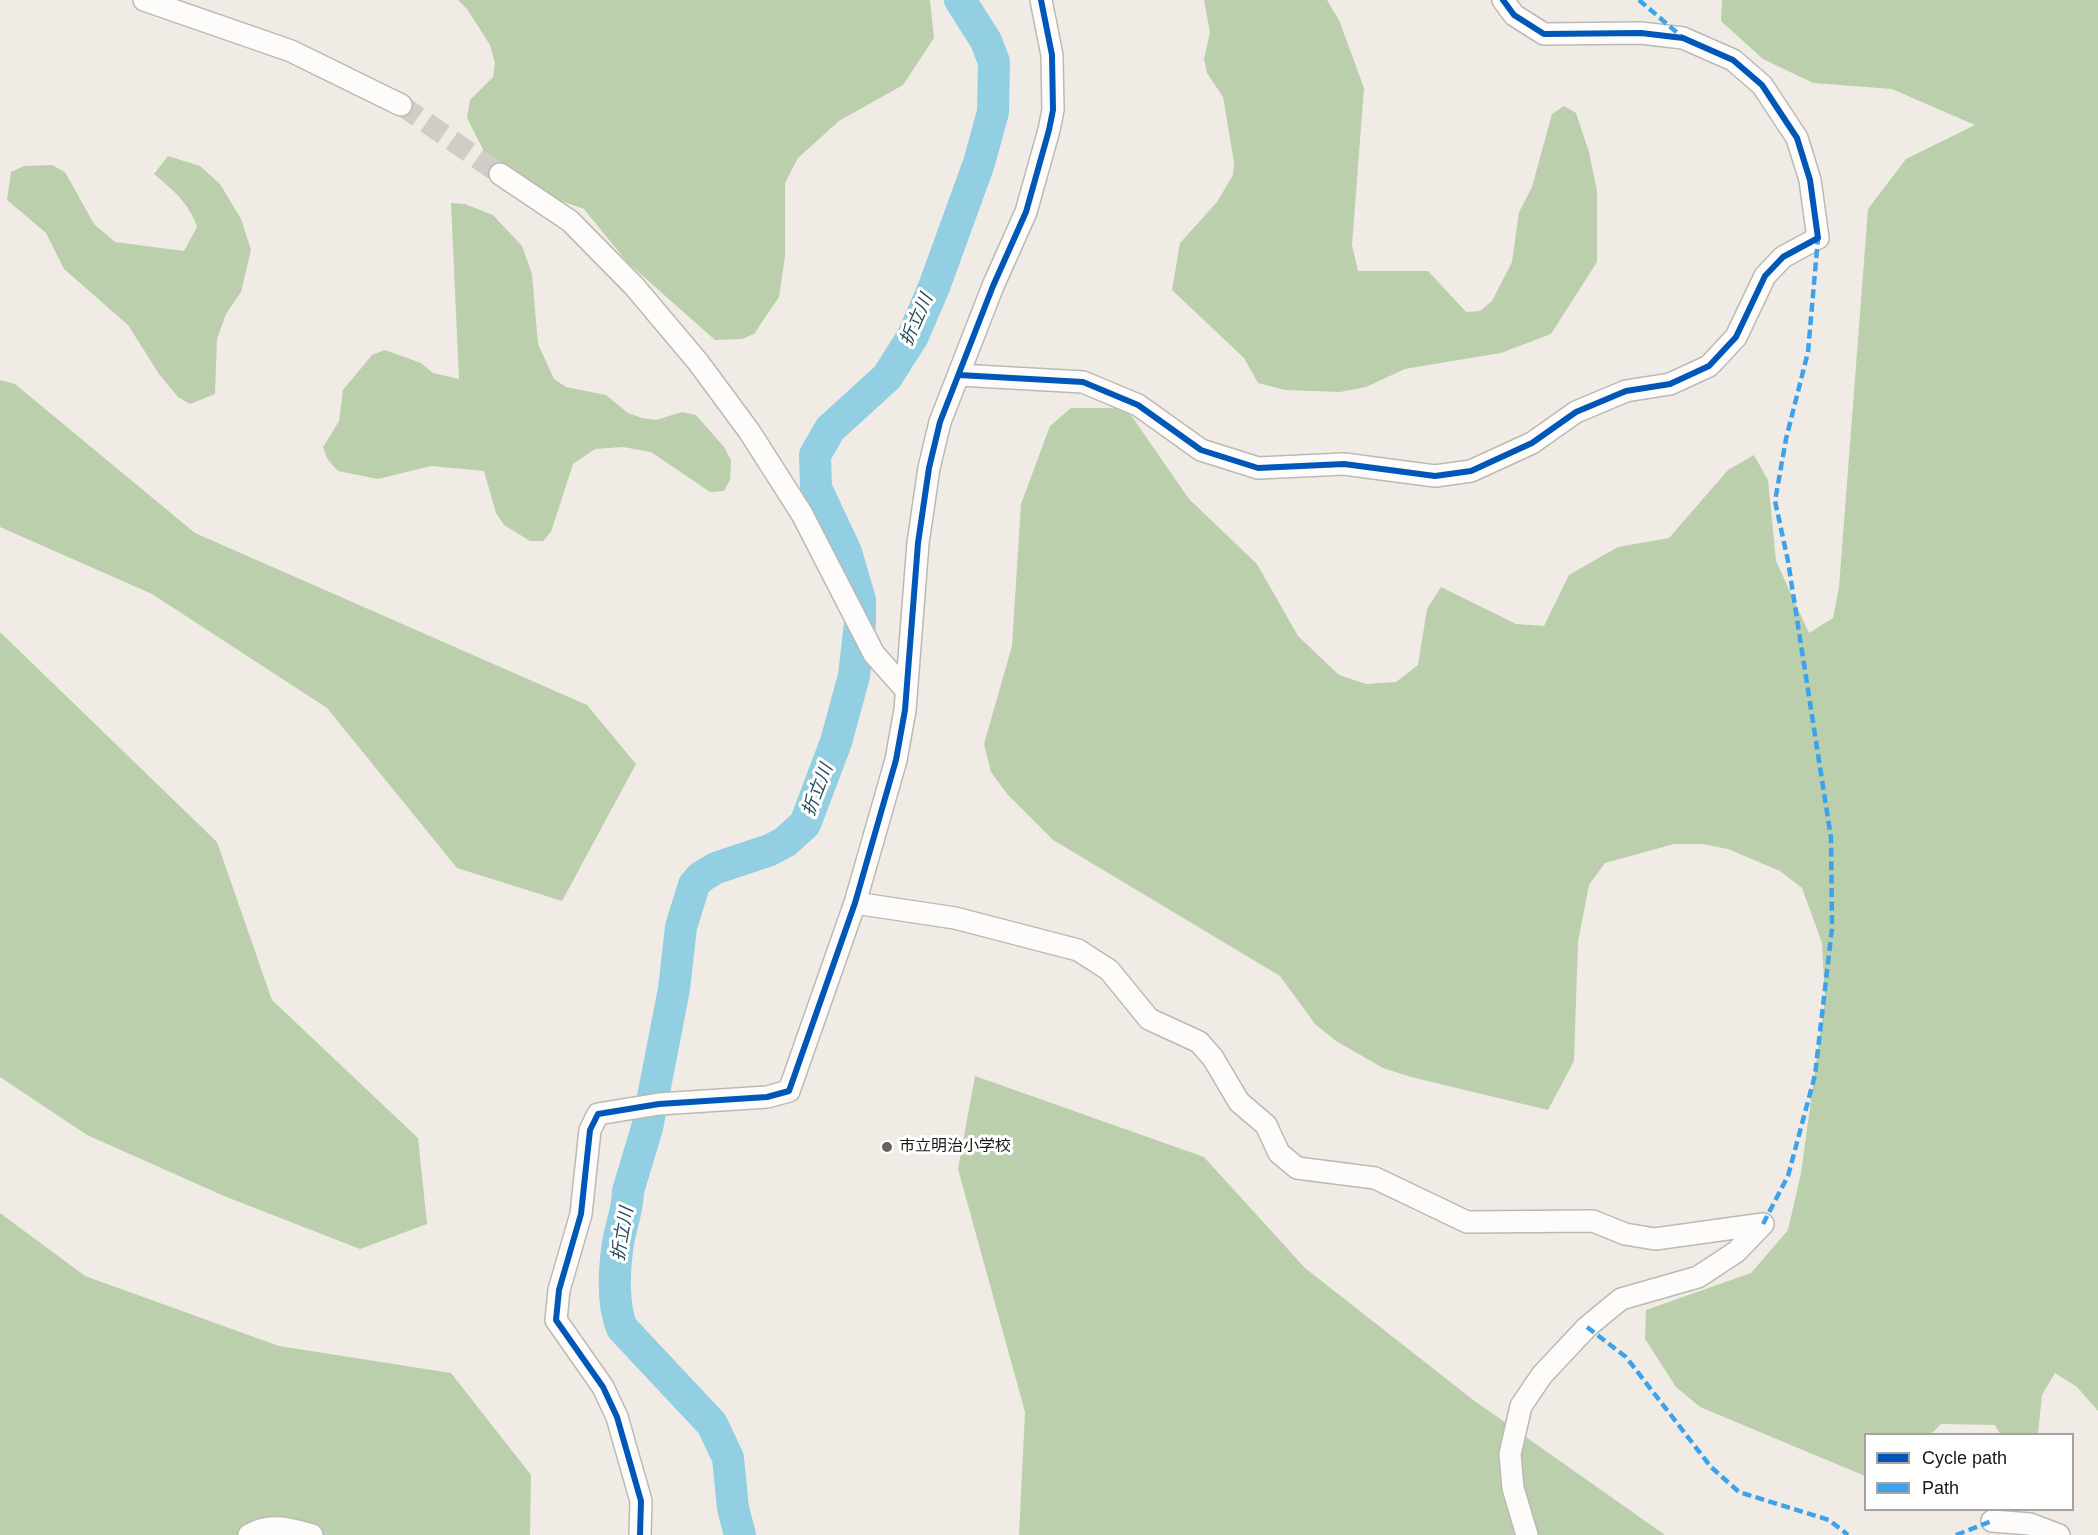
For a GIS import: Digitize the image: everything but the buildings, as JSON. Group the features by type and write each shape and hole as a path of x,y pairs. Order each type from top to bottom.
{"street":[{"path":"144,0 291,51 401,105"},
{"path":"640,1535 641,1501 617,1417 603,1387 556,1320 559,1290 581,1215 590,1130 598,1114 659,1104 767,1097 789,1091 855,903 896,759 905,710 918,543 929,468 940,422 993,286 1026,212 1049,130 1053,110 1052,55 1041,0"},
{"path":"959,375 1083,382 1138,405 1200,450 1258,468 1344,464 1435,476 1471,471 1532,443 1576,412 1626,391 1670,384 1709,366 1736,337 1765,276 1783,256 1818,238 1810,180 1797,138 1762,85 1732,60 1683,38 1641,33 1544,34 1514,15 1503,0"},
{"path":"500,174 570,221 634,286 698,362 749,431 802,514 874,654 906,690"},
{"path":"855,903 955,918 1078,950 1109,970 1149,1019 1199,1042 1214,1058 1239,1102 1266,1125 1280,1153 1298,1168 1375,1178 1467,1222 1593,1221 1625,1234 1655,1239 1762,1224 1736,1252 1698,1277 1621,1299 1587,1327 1542,1375 1521,1406 1510,1454 1513,1488 1527,1535"},
{"path":"1992,1521 2030,1524 2059,1535"},
{"path":"249,1535 256,1531 279,1526 312,1535"}],"green space":[{"path":"458,0 930,0 934,38 903,85 839,121 798,158 785,183 785,256 779,297 754,334 742,339 715,340 627,262 584,209 518,186 487,157 467,118 470,100 493,77 495,63 490,45 467,9"},
{"path":"1204,0 1327,0 1339,20 1364,88 1352,245 1358,271 1428,271 1466,312 1480,311 1492,301 1512,262 1519,212 1532,187 1552,114 1564,106 1576,113 1589,152 1597,191 1597,262 1551,334 1501,353 1405,369 1366,387 1340,392 1285,390 1258,383 1244,358 1172,290 1180,243 1217,202 1233,175 1234,162 1223,97 1207,73 1204,59 1210,32"},
{"path":"1722,0 2098,0 2098,1411 2077,1387 2055,1373 2042,1395 2038,1433 1999,1433 1995,1425 1941,1424 1932,1433 1864,1433 1864,1476 1700,1407 1676,1387 1645,1339 1646,1310 1751,1273 1788,1230 1801,1173 1825,998 1822,943 1802,888 1780,871 1728,849 1702,844 1674,844 1605,863 1589,885 1578,942 1574,1061 1548,1110 1411,1077 1383,1068 1336,1041 1315,1024 1280,976 1053,840 1008,795 991,772 984,744 1012,646 1021,504 1050,426 1071,408 1126,408 1189,499 1257,564 1298,636 1339,675 1366,684 1396,682 1418,665 1427,609 1441,587 1516,624 1544,626 1569,575 1618,547 1669,538 1728,470 1754,455 1768,480 1776,561 1809,633 1833,618 1839,587 1868,209 1906,159 1975,125 1892,89 1813,83 1763,59 1721,21"},
{"path":"168,156 200,166 220,184 241,219 251,250 241,292 226,314 217,339 215,394 190,404 178,397 159,374 128,325 64,269 46,233 7,200 11,172 24,166 52,165 65,172 94,224 115,242 184,251 197,227 185,204 154,174"},
{"path":"451,203 465,204 493,215 522,246 532,274 538,344 554,379 566,387 606,395 628,413 642,418 656,420 682,412 696,415 724,447 731,460 730,480 724,491 710,492 651,452 623,447 595,449 573,464 551,532 543,541 530,541 504,525 496,513 484,471 431,466 378,479 338,471 328,460 323,447 339,421 343,390 372,355 385,350 421,363 433,373 459,379"},
{"path":"0,380 15,384 195,533 587,705 636,764 562,901 457,868 327,708 152,594 0,527"},
{"path":"0,632 217,842 272,1000 418,1138 427,1224 360,1249 224,1196 87,1135 0,1077"},
{"path":"975,1076 1204,1157 1305,1268 1472,1399 1665,1535 1019,1535 1025,1412 958,1169"},
{"path":"0,1213 85,1276 279,1346 451,1373 531,1475 530,1535 0,1535"}],"waterway":[{"name":"折立川","path":"740,1535 733,1508 728,1458 712,1424 622,1328 615,1290 618,1243 627,1206 628,1191 647,1128 674,989 681,927 694,885 701,877 716,868 770,850 785,842 805,824 836,742 854,676 860,623 860,600 846,552 816,488 815,455 830,429 887,377 913,336 934,287 979,163 993,112 994,62 986,41 960,0"}],"tunnel":[{"path":"401,105 500,174"}],"marked path":[{"path":"1639,0 1681,36"},
{"path":"1763,1224 1788,1176 1815,1075 1832,928 1831,838 1788,561 1775,501 1786,439 1808,352 1818,238"},
{"path":"1587,1327 1626,1357 1711,1467 1739,1492 1829,1520 1848,1535"},
{"path":"1956,1535 1992,1521"}],"cycle path":[{"path":"640,1535 641,1501 617,1417 603,1387 556,1320 559,1290 581,1214 590,1130 598,1114 659,1104 767,1097 789,1091 855,903 896,760 905,710 918,543 929,468 940,422 993,286 1026,212 1049,130 1053,110 1052,55 1041,0"},
{"path":"959,375 1083,382 1138,405 1201,450 1258,468 1344,464 1435,476 1471,471 1532,443 1576,412 1626,391 1670,384 1709,366 1736,337 1765,276 1783,257 1818,238 1810,180 1797,138 1762,85 1733,60 1683,38 1641,33 1544,34 1514,15 1503,0"}],"place":[{"name":"市立明治小学校","path":"887,1147"}]}
